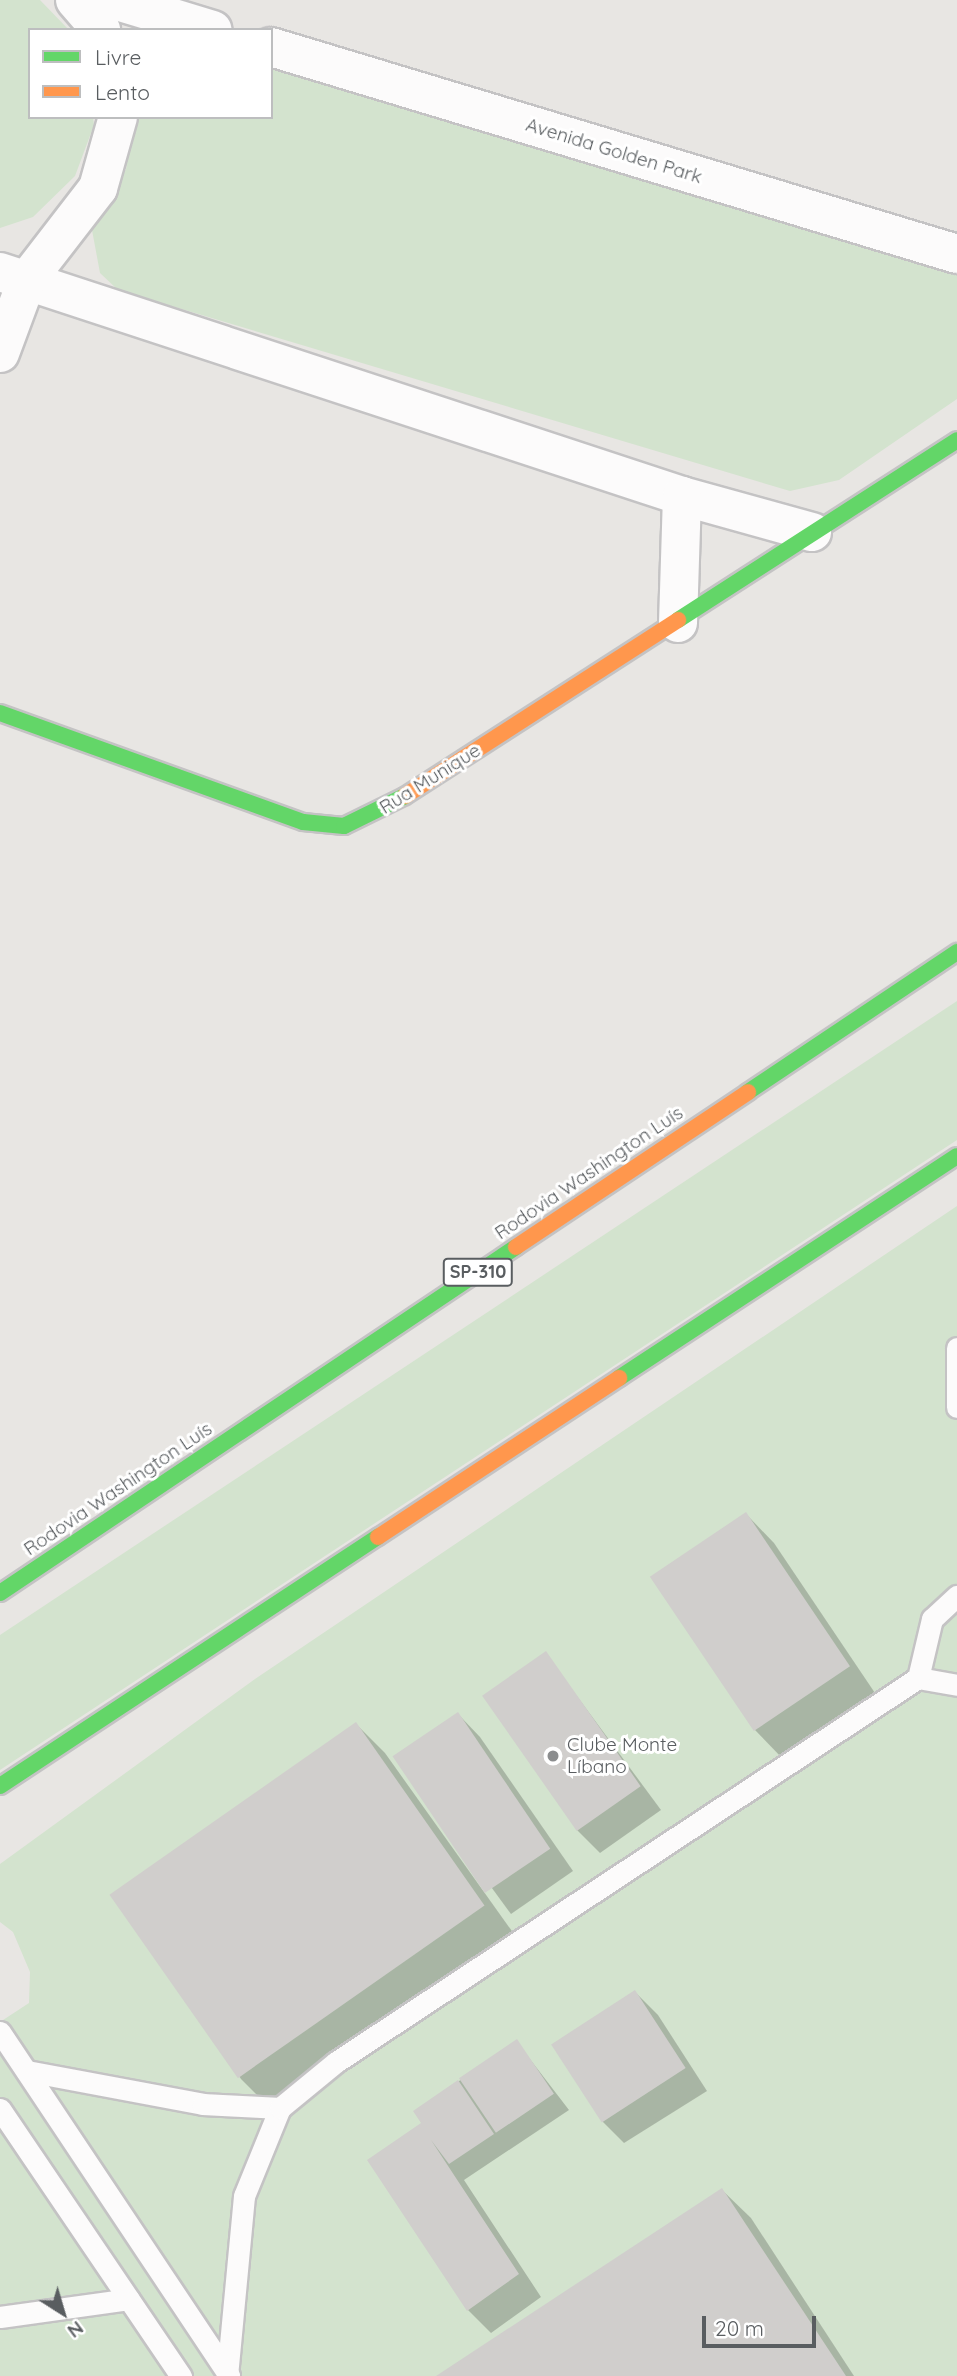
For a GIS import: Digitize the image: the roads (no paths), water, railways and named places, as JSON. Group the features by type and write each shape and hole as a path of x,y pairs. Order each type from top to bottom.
{"main road":[{"name":"Rua Munique","path":"0,713 303,822 344,825 381,811 957,440"},
{"name":"Rodovia Washington Luís","path":"0,1593 957,952"},
{"path":"0,1786 957,1156"}],"street":[{"path":"75,0 99,28"},
{"path":"114,0 206,28"},
{"name":"Avenida Golden Park","path":"273,48 957,254"},
{"path":"0,353 14,276 98,188 117,119"},
{"path":"14,276 682,496 813,533"},
{"path":"678,622 682,496"}],"lane":[{"path":"957,1348 957,1407"},
{"path":"228,2375 244,2196 280,2108 337,2062 918,1678 932,1619 957,1596"},
{"path":"918,1678 957,1685"},
{"path":"0,2032 228,2375"},
{"path":"27,2071 203,2104 280,2108"},
{"path":"2,2118 181,2376"},
{"path":"0,2317 129,2299"}],"place":[{"name":"Clube Monte Líbano","path":"553,1756"}]}
